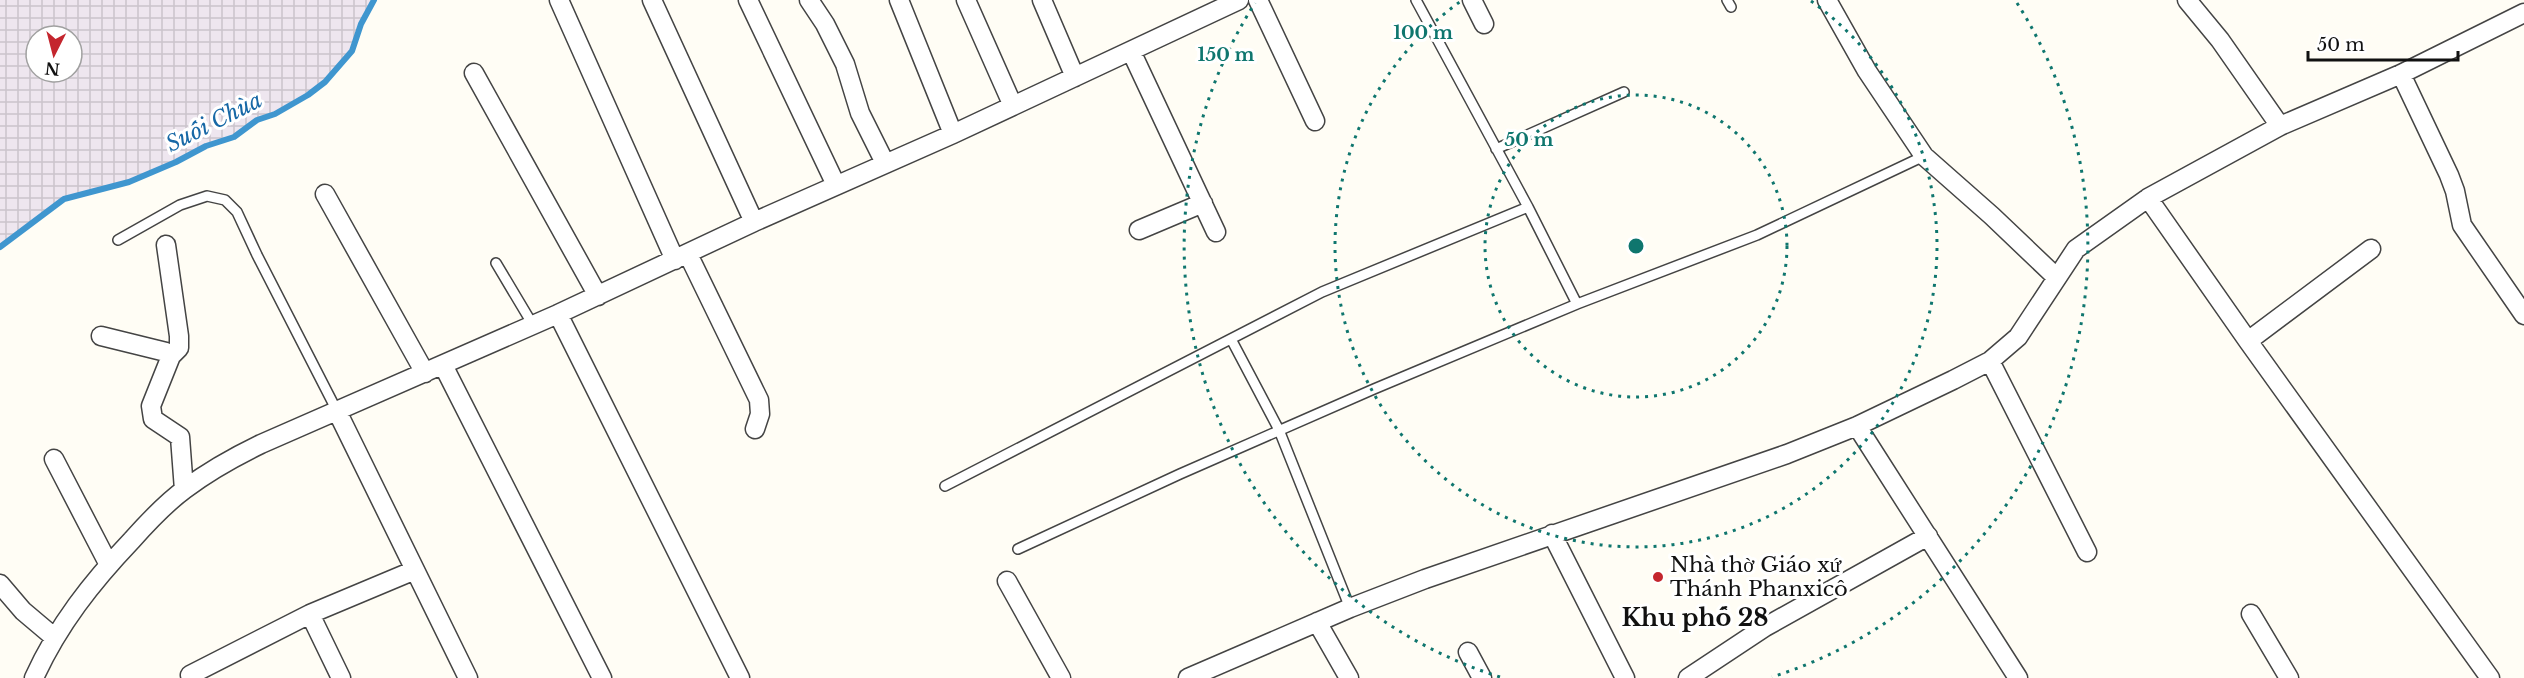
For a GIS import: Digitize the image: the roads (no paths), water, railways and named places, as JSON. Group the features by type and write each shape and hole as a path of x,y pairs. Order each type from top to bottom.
{"street":[{"path":"559,0 682,257 759,400 760,414 755,429"},
{"path":"652,0 754,222"},
{"path":"748,0 836,185"},
{"path":"809,0 825,24 845,64 860,113 885,163"},
{"path":"899,0 953,134"},
{"path":"966,0 1013,106"},
{"path":"1042,0 1075,77"},
{"path":"34,678 70,613 109,565 147,523 184,490 221,464 261,444 598,296 1239,0"},
{"path":"1257,0 1315,121"},
{"path":"1472,0 1484,24"},
{"path":"1827,0 1867,71 1924,156 2057,278"},
{"path":"2187,0 2220,40 2280,126"},
{"path":"1195,677 1350,608 1552,534 1787,454 1857,426 1990,361 2018,337 2076,249 2148,198 2280,126 2401,74 2524,13"},
{"path":"1131,51 1216,232"},
{"path":"474,73 598,296"},
{"path":"2401,74 2456,192 2462,225 2524,315"},
{"path":"324,194 425,373"},
{"path":"2148,198 2490,678"},
{"path":"1139,230 1203,203"},
{"path":"166,245 179,348 171,356 151,406 153,418 180,438 184,490"},
{"path":"2248,341 2371,249"},
{"path":"558,314 740,678"},
{"path":"101,336 166,352 171,356"},
{"path":"1990,361 2087,552"},
{"path":"443,365 602,678"},
{"path":"338,411 468,678"},
{"path":"1857,426 2018,678"},
{"path":"54,459 109,565"},
{"path":"1552,534 1625,678"},
{"path":"1688,678 1765,627 1928,536"},
{"path":"190,675 310,614 415,570"},
{"path":"1007,581 1061,678"},
{"path":"0,584 23,611 55,638"},
{"path":"310,614 342,678"},
{"path":"2251,614 2289,678"},
{"path":"1317,622 1349,678"},
{"path":"1468,652 1482,678"}],"lane":[{"path":"1416,0 1528,207 1577,304"},
{"path":"1496,149 1624,92"},
{"path":"1018,549 1279,430 1577,304 1757,235 1924,156"},
{"path":"118,240 180,206 207,195 225,200 237,212 338,411"},
{"path":"945,486 1322,292 1528,207"},
{"path":"496,263 533,325"},
{"path":"1231,339 1279,430 1350,608"}],"waterway":[{"name":"Suối Chùa","path":"0,247 64,199 129,182 176,162 206,146 234,137 257,120 275,114 308,95 325,82 352,51 361,24 374,0"}],"place":[{"name":"Nhà thờ Giáo xứ Thánh Phanxicô","path":"1658,577"}],"district":[{"name":"Khu phố 28","path":"1695,617"}]}
